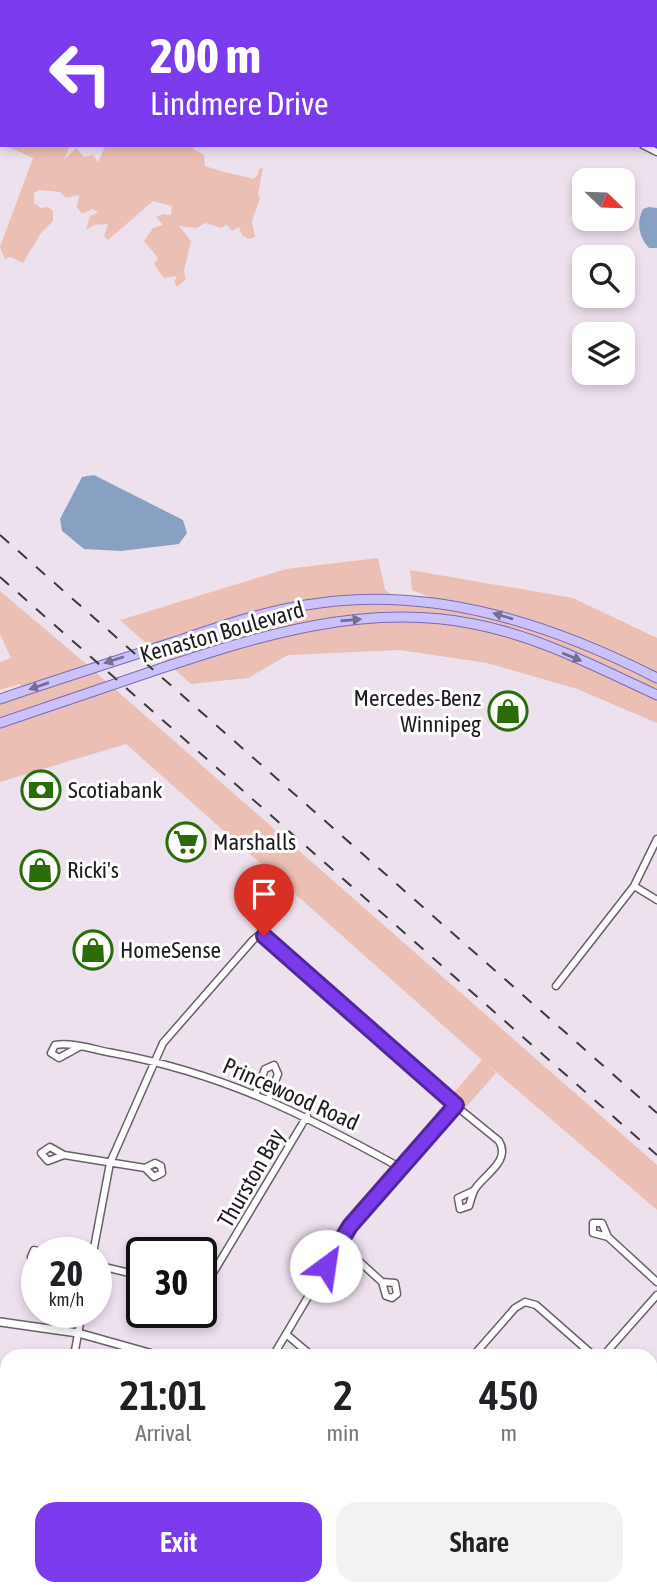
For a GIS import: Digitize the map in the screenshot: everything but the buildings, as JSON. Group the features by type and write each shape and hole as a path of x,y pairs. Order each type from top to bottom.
{"main road":[{"name":"Kenaston Boulevard","path":"0,699 247,617 320,603 368,599 449,605 497,614 576,641 657,678"},
{"name":"Kenaston Boulevard","path":"0,723 256,638 330,622 383,618 472,623 512,633 576,658 657,695"}],"street":[{"path":"556,986 634,886 657,839"},
{"path":"634,886 657,900"},
{"path":"96,1237 110,1163 171,1032 253,940 264,936 499,1141 503,1157 473,1191"},
{"name":"Princewood Road","path":"79,1047 156,1061 256,1093 307,1116 401,1168"},
{"path":"256,1093 265,1069 274,1065 278,1074 269,1098"},
{"path":"277,1349 350,1226 456,1105"},
{"name":"Thurston Bay","path":"217,1266 307,1116"},
{"path":"64,1156 145,1168"},
{"path":"608,1237 657,1282"},
{"path":"340,1244 382,1282"},
{"path":"609,1349 657,1295"},
{"path":"479,1349 515,1308 521,1303 530,1302 586,1349"},
{"path":"0,1322 78,1333 135,1349"},
{"path":"75,1349 79,1328"},
{"path":"286,1334 304,1349"}],"shaded area":[{"path":"8,147 69,147 64,160 76,148 84,157 93,155 98,162 105,147 193,147 204,155 205,166 211,168 253,179 258,175 259,169 263,168 258,194 260,198 252,221 255,237 249,239 242,235 239,227 232,231 226,224 222,228 205,223 197,228 179,226 191,241 184,271 186,279 177,287 174,282 177,276 164,278 154,264 158,258 144,241 153,228 163,225 156,217 171,215 172,206 153,201 108,240 104,236 108,224 94,225 86,230 90,216 98,213 93,209 82,214 77,207 79,195 66,198 60,192 39,190 34,193 34,203 53,211 53,221 41,233 23,263 10,257 5,259 0,247 33,158"},
{"path":"378,558 385,589 397,600 445,603 412,590 410,570 573,598 657,638 657,723 577,689 487,663 399,650 288,655 248,678 191,684 120,620 286,569"},
{"path":"0,591 657,1165 657,1210 488,1065 496,1073 466,1107 452,1095 482,1060 126,744 0,782 0,699 23,691 20,684 0,690 0,662 11,658 0,634"}],"water":[{"path":"657,208 657,248 649,248 640,230 643,209"},
{"path":"94,475 183,520 187,533 179,544 121,551 84,549 62,531 60,519 82,477"}],"railway":[{"path":"0,535 657,1113"},
{"path":"0,577 657,1155"}],"place":[{"name":"Mercedes-Benz Winnipeg","path":"508,711"},
{"name":"Scotiabank","path":"41,790"},
{"name":"Marshalls","path":"186,842"},
{"name":"Ricki's","path":"40,870"},
{"name":"HomeSense","path":"93,950"}],"route":[{"path":"264,936 456,1105 350,1226 326,1266"}]}
